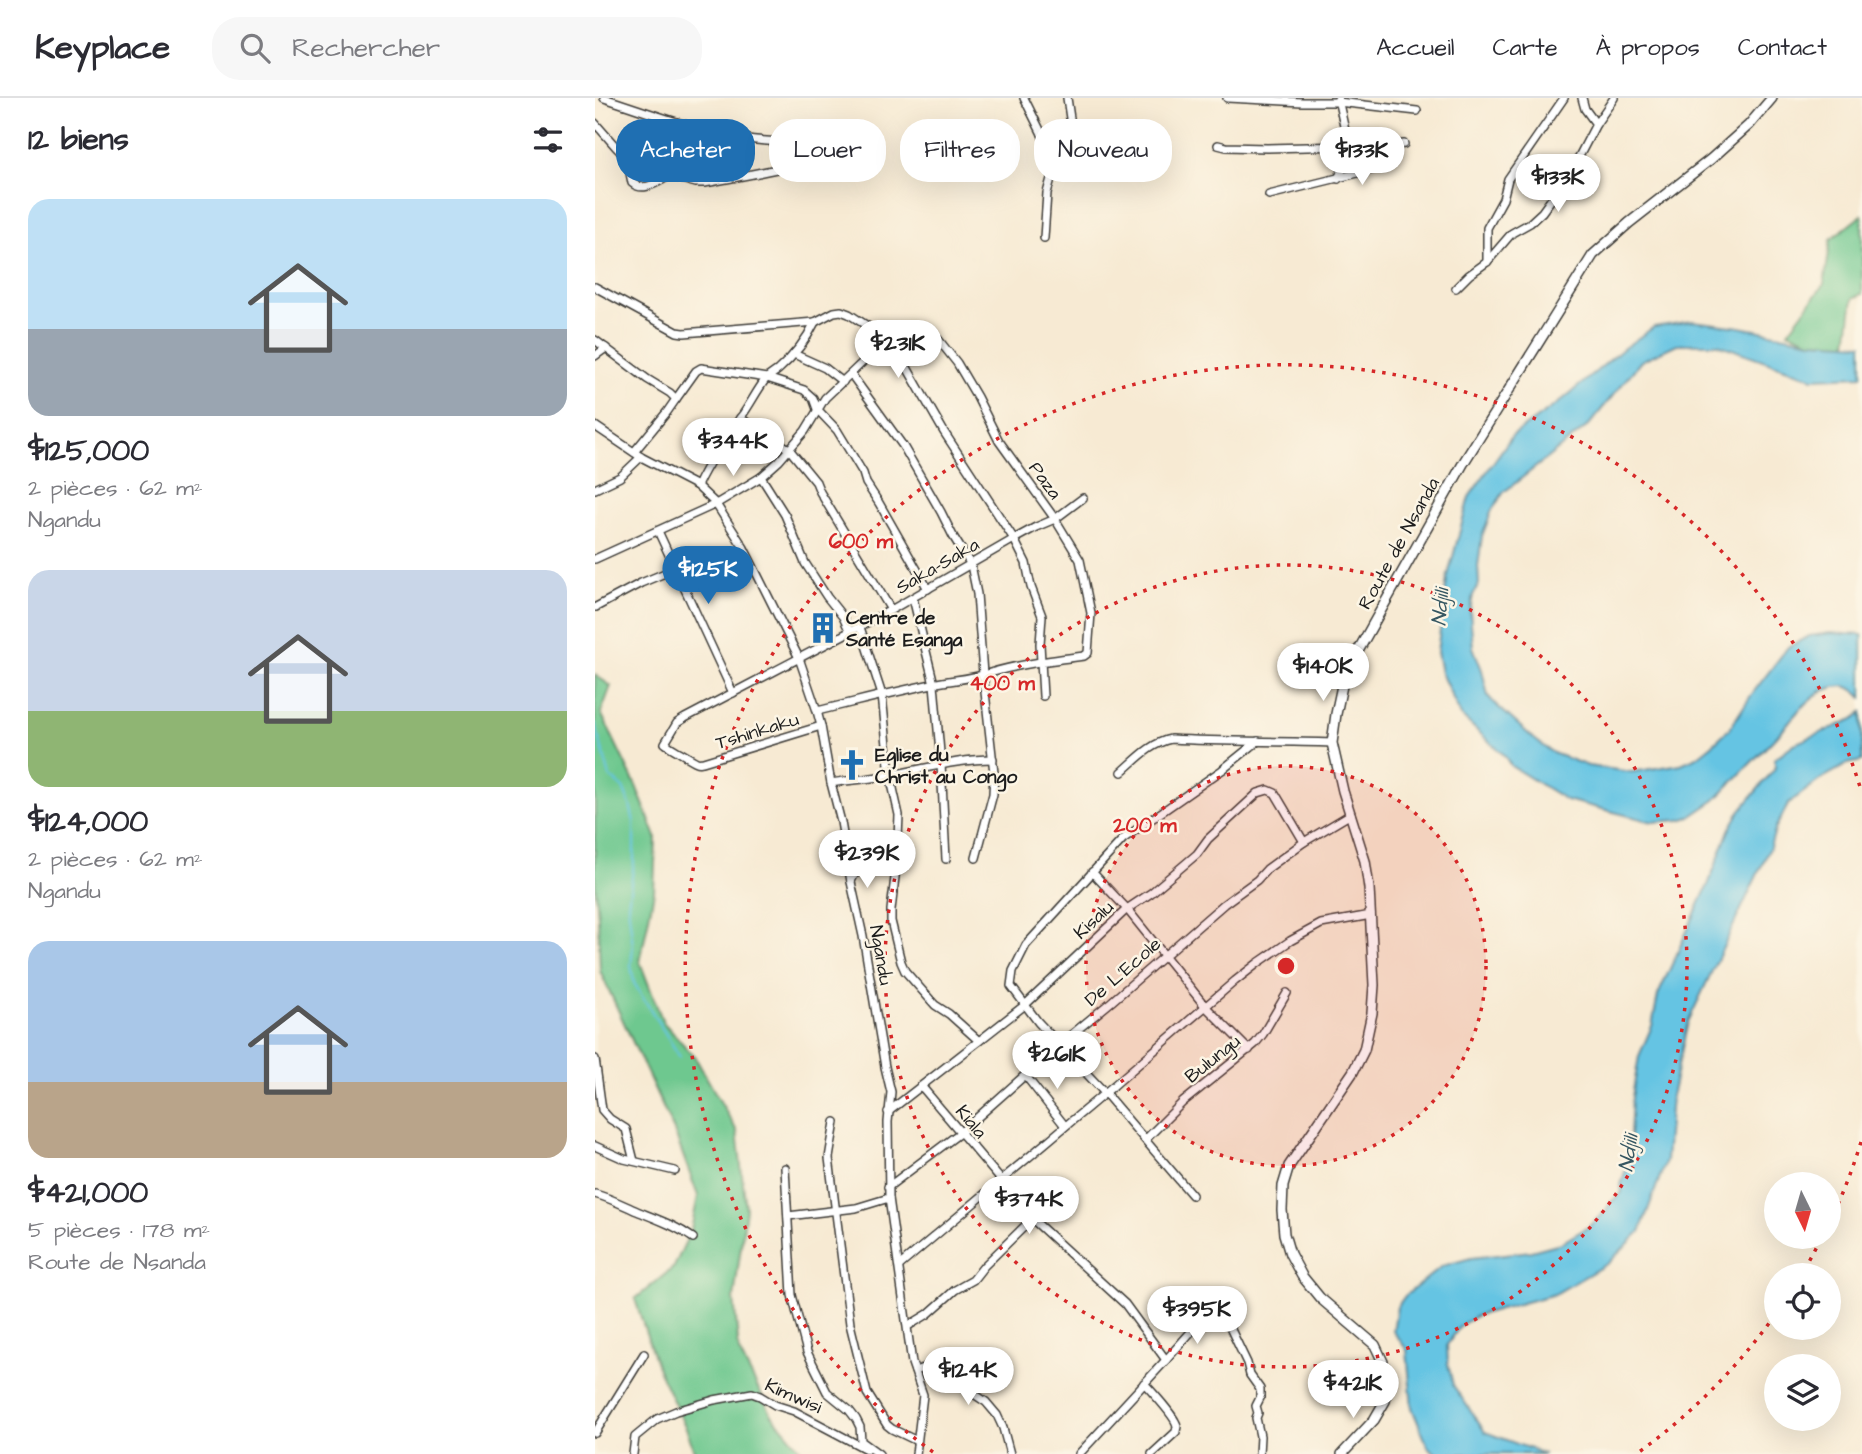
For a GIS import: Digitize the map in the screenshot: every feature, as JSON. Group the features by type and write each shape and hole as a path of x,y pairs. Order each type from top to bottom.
{"street":[{"path":"604,98 665,119"},
{"path":"1024,98 1034,119"},
{"path":"1067,98 1069,119"},
{"path":"1227,98 1302,102 1338,100 1417,111"},
{"path":"1487,262 1487,228 1503,198 1508,178 1564,98"},
{"path":"1582,98 1585,109 1596,124"},
{"path":"1456,288 1487,262 1512,233 1530,223 1542,212 1571,172 1596,124 1614,98"},
{"name":"Route de Nsanda","path":"1342,1454 1374,1420 1385,1401 1387,1383 1383,1362 1375,1346 1320,1298 1302,1276 1290,1254 1284,1234 1283,1186 1289,1166 1353,1072 1364,1050 1372,1013 1374,985 1370,888 1366,861 1343,791 1332,743 1344,676 1464,462 1593,255 1730,142 1772,98"},
{"path":"1338,100 1349,150 1338,178"},
{"path":"595,123 616,146"},
{"path":"1218,145 1349,150 1404,144"},
{"path":"1269,195 1378,168"},
{"path":"632,182 634,186 647,187 658,182"},
{"path":"1044,238 1050,182"},
{"path":"595,288 677,332 815,323 841,311 887,339 897,350 944,432 1014,539 1026,563 1031,587 1042,616 1040,644 1043,696"},
{"path":"697,486 711,457 719,449 730,429 767,378 794,354 808,337 815,323"},
{"path":"595,559 716,504 761,477 805,431 825,398 887,339"},
{"name":"Paza","path":"938,339 957,363 999,441 1055,519 1081,564 1091,613 1088,653 1084,656 1042,661"},
{"path":"595,340 676,399"},
{"path":"595,356 606,348"},
{"path":"794,354 825,368 843,382"},
{"path":"595,489 619,477 696,371 701,368 767,378 804,390 813,398 817,409 837,430 863,473 866,483 928,589"},
{"path":"851,374 903,446 971,565 977,594 993,759 993,794 976,858"},
{"path":"740,418 789,449 816,482 891,610"},
{"name":"Ngandu","path":"595,426 637,454 697,486 716,504 744,548 799,659 817,711 841,822 891,1092 888,1112 889,1198 915,1371 923,1395 916,1454"},
{"path":"761,477 785,515 804,563 851,632"},
{"name":"Saka-Saka","path":"665,743 677,723 913,598 1035,527 1055,519 1083,498"},
{"path":"658,530 733,693"},
{"path":"596,607 641,583 677,568"},
{"path":"913,598 934,684 946,859"},
{"path":"860,627 882,695 890,775 899,815 891,921 901,962 905,971 935,1005 979,1041"},
{"path":"817,711 1042,661"},
{"name":"Tshinkaku","path":"665,743 697,762 703,762 821,726"},
{"path":"1122,772 1153,746 1171,739 1332,743"},
{"path":"1192,1195 1146,1139 1038,1022 1011,986 1011,980 1026,945 1123,839 1222,770 1258,741"},
{"path":"831,783 890,775 941,764 993,759"},
{"name":"Kisalu","path":"888,1112 1025,1005 1127,909 1151,893 1197,854 1208,839 1262,791 1275,793 1304,842"},
{"name":"De L'Ecole","path":"888,1187 961,1132 1224,904 1304,842 1351,814"},
{"path":"851,882 871,844 892,838 898,832"},
{"path":"1092,872 1127,909 1205,1006 1248,1050"},
{"path":"899,1266 1235,981 1290,941 1321,924 1371,915"},
{"name":"Bulungu","path":"1146,1139 1183,1102 1248,1050 1263,1034 1287,993"},
{"path":"595,1059 602,1110 626,1129 634,1161"},
{"path":"1025,1075 1065,1126"},
{"name":"Kiala","path":"922,1087 1032,1219 1125,1304 1166,1360"},
{"path":"835,1122 829,1158 850,1324 860,1369 867,1393 887,1425 917,1441"},
{"path":"595,1146 624,1159 675,1171"},
{"path":"785,1168 792,1300 807,1352 827,1392 849,1410 860,1427 862,1441 878,1454"},
{"path":"595,1194 614,1199 633,1210 666,1222 693,1238"},
{"path":"788,1216 856,1208 889,1198"},
{"path":"908,1326 955,1290 973,1280 1032,1219"},
{"path":"1079,1454 1197,1325 1218,1311 1223,1313 1250,1375 1260,1389 1256,1406 1261,1436 1259,1454"},
{"path":"595,1433 644,1354"},
{"path":"915,1371 929,1366 943,1367 963,1386 986,1402 1003,1428 1010,1454"},
{"path":"1144,1382 1176,1422 1177,1428 1152,1454"},
{"name":"Kimwisi","path":"633,1454 635,1437 657,1419 714,1400 752,1393 775,1405 795,1410 878,1454"}],"green space":[{"path":"1862,215 1862,294 1853,298 1847,343 1811,341 1788,332 1824,284 1831,239"},
{"path":"595,675 611,686 601,713 636,786 656,837 654,892 640,962 663,1022 695,1057 737,1131 746,1209 734,1298 739,1352 772,1415 805,1454 695,1454 687,1430 657,1367 635,1299 674,1267 691,1230 698,1196 674,1131 600,971 595,878"}],"water":[{"path":"1692,321 1811,341 1862,344 1862,376 1813,378 1718,344 1677,344 1641,361 1589,425 1504,492 1492,510 1482,536 1478,566 1479,584 1473,595 1470,611 1473,647 1488,696 1494,703 1553,753 1588,766 1632,772 1681,764 1697,757 1712,745 1730,728 1788,647 1809,636 1831,633 1862,635 1862,697 1845,686 1820,692 1800,709 1715,800 1690,817 1653,822 1566,800 1511,766 1504,755 1461,716 1441,673 1437,652 1447,579 1469,497 1512,436 1654,327"},
{"path":"1862,712 1862,761 1848,764 1821,779 1789,803 1688,1022 1671,1096 1666,1160 1640,1232 1608,1263 1555,1294 1478,1315 1461,1325 1447,1345 1453,1385 1485,1432 1544,1454 1437,1454 1428,1447 1412,1408 1407,1350 1393,1331 1397,1307 1405,1296 1442,1266 1471,1258 1531,1251 1561,1243 1588,1227 1622,1192 1621,1185 1629,1158 1632,1097 1639,1056 1652,1026 1658,995 1708,885 1729,830 1740,811 1776,767 1774,759 1794,744 1854,719"}],"waterway":[{"path":"595,723 610,777 623,788 634,822 634,862 628,905 634,983 680,1057"}],"place":[{"name":"Centre de Santé Esanga","path":"823,628"},
{"name":"Eglise du Christ au Congo","path":"852,765"}],"water label":[{"name":"Ndjili","path":"1440,607"},
{"name":"Ndjili","path":"1628,1153"}]}
